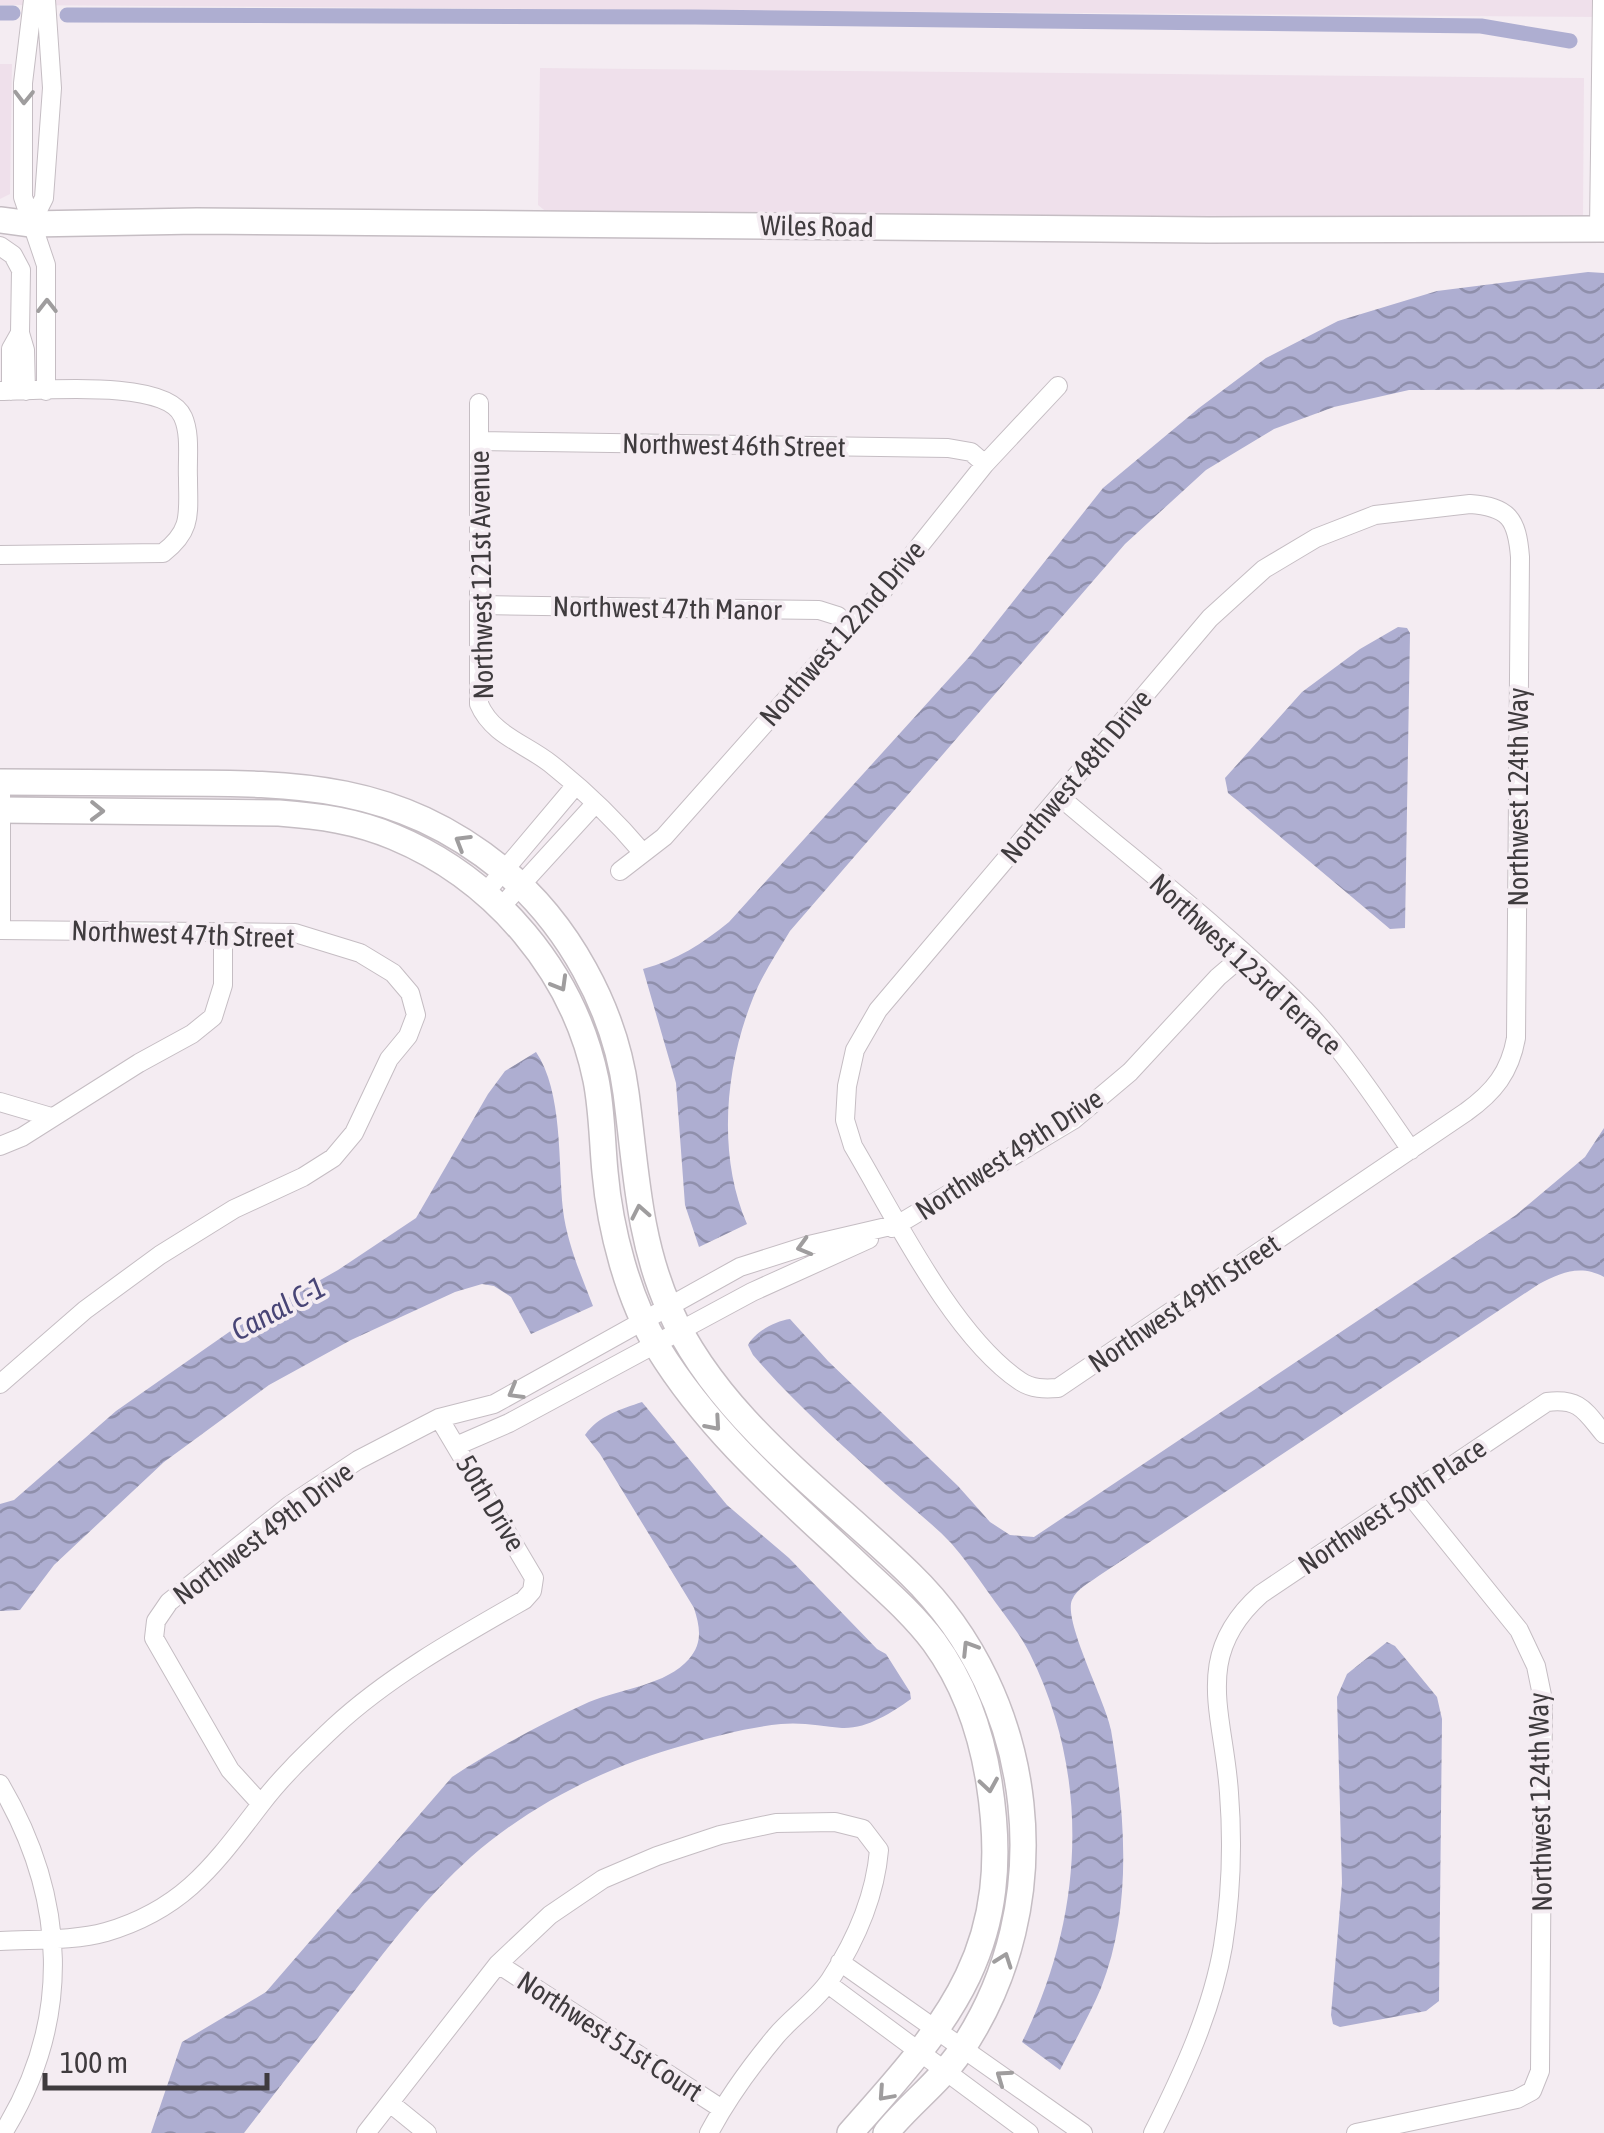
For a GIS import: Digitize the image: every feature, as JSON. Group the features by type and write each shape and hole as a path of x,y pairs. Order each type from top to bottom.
{"street":[{"path":"33,0 24,83 24,197 46,265 46,391"},
{"path":"31,224 44,198 52,88 46,0"},
{"path":"1601,229 1602,0"},
{"name":"Wiles Road","path":"0,220 31,224"},
{"name":"Wiles Road","path":"0,229 31,224 197,221 1209,230 1601,229"},
{"path":"0,246 13,255 21,270 20,334 26,359 12,391"},
{"path":"12,391 12,349 20,334"},
{"path":"26,359 46,359"},
{"name":"Northwest 122nd Drive","path":"620,871 664,837 892,579 984,464 1058,386"},
{"path":"0,555 163,553 180,540 188,521 187,437 183,415 168,401 144,392 12,391"},
{"name":"Northwest 121st Avenue","path":"478,403 478,704 496,728 548,761 576,785 643,854"},
{"name":"Northwest 46th Street","path":"478,442 948,448 972,452 984,464"},
{"name":"Northwest 48th Drive","path":"899,1224 853,1146 846,1120 855,1050 878,1010 1210,618 1264,569 1316,538 1375,516 1470,504 1493,506 1508,516"},
{"name":"Northwest 124th Way","path":"1503,1078 1512,1059 1516,1019 1520,557 1518,532 1508,516"},
{"name":"Northwest 47th Manor","path":"480,605 819,610 838,616 848,626"},
{"path":"0,930 0,782 278,783 349,792 404,812 463,842 512,879 579,959 607,1020 626,1092 639,1214 668,1305 681,1332 707,1373 758,1433 914,1577 945,1612 992,1688 1010,1736 1022,1796 1022,1879 1014,1931 963,2048 886,2133"},
{"path":"512,879 576,785"},
{"name":"Northwest 123rd Terrace","path":"1060,797 1245,954 1304,1010 1348,1059 1411,1150"},
{"path":"492,900 595,804"},
{"path":"0,810 280,812 321,816 394,837 452,868 492,900 527,936 552,970 570,1002 590,1054 600,1107 612,1222 623,1264 656,1345 705,1416 744,1458 892,1597 934,1643 976,1722 993,1806 996,1846 986,1929 970,1974 938,2031 850,2133"},
{"name":"Northwest 47th Street","path":"0,930 295,934 360,952 393,974 410,992 416,1015 408,1036 389,1059 354,1133 334,1158 234,1209 160,1255 85,1310 0,1384"},
{"path":"0,1146 22,1137 192,1034 213,1017 223,985 223,932"},
{"name":"Northwest 49th Drive","path":"456,1446 509,1424 752,1292 899,1224 1073,1120 1130,1072 1218,977 1245,954"},
{"name":"Northwest 49th Street","path":"899,1224 966,1330 1021,1382 1040,1390 1058,1388 1411,1150 1489,1095 1503,1078"},
{"path":"0,1102 52,1117"},
{"name":"Northwest 49th Drive","path":"261,1804 230,1770 154,1638 156,1622 169,1602 290,1505 358,1460 438,1418 494,1404 740,1267 809,1244 899,1224"},
{"name":"Northwest 50th Place","path":"1153,2133 1188,2061 1222,1949 1232,1835 1215,1686 1228,1630 1242,1610 1261,1594 1547,1402 1566,1400 1582,1407 1604,1434"},
{"name":"50th Drive","path":"261,1804 337,1724 414,1667 524,1600 532,1591 534,1578 523,1555 438,1418"},
{"name":"Northwest 124th Way","path":"1356,2133 1517,2099 1532,2091 1540,2070 1544,1700 1536,1666 1518,1630 1410,1495"},
{"path":"0,1784 32,1848 54,1937 52,2000 38,2064 3,2133"},
{"path":"0,1941 102,1933 177,1901 208,1874 261,1804"},
{"path":"366,2133 498,1964 550,1915 604,1879 720,1835 776,1824 835,1822 863,1829 878,1850 876,1879 863,1920 828,1984 776,2036 722,2108 709,2133"},
{"path":"840,1962 1083,2133"},
{"name":"Northwest 51st Court","path":"498,1964 722,2108"},
{"path":"828,1984 1028,2132 1044,2106"},
{"path":"390,2103 427,2133"}],"shaded area":[{"path":"0,0 1604,0 1604,17 0,5"},
{"path":"0,64 12,64 10,194 0,199"},
{"path":"540,68 1584,78 1583,216 1572,225 549,214 538,205"}],"water":[{"path":"1604,273 1604,389 1409,390 1334,407 1274,429 1206,470 1125,544 790,931 757,989 743,1025 731,1082 731,1169 747,1224 699,1247 685,1205 676,1083 643,969 689,950 729,922 969,657 1103,488 1266,358 1338,321 1437,291"},
{"path":"1398,627 1407,628 1410,633 1405,928 1390,929 1228,793 1225,778 1302,692 1360,649"},
{"name":"Canal C-1","path":"536,1052 545,1068 555,1107 568,1235 593,1306 531,1334 511,1297 494,1286 482,1284 455,1292 351,1340 269,1385 164,1462 54,1565 20,1610 0,1611 0,1504 14,1500 116,1411 232,1330 338,1270 416,1218 488,1094 505,1071"},
{"path":"1604,1128 1604,1277 1579,1271 1539,1284 1074,1596 1074,1625 1111,1730 1120,1794 1123,1860 1122,1893 1111,1957 1101,1988 1060,2070 1022,2042 1058,1947 1072,1849 1071,1799 1063,1750 1050,1702 1030,1654 951,1543 804,1409 748,1345 766,1328 790,1319 990,1522 1010,1535 1034,1537 1516,1215 1585,1157"},
{"path":"642,1402 727,1505 789,1558 886,1654 911,1699 861,1726 781,1724 696,1742 627,1764 545,1804 471,1857 425,1903 244,2133 151,2133 182,2042 266,1992 452,1777 571,1710 668,1675 689,1659 699,1635 694,1608 585,1435 603,1418"},
{"path":"1387,1642 1395,1646 1437,1697 1442,1719 1439,2001 1426,2011 1340,2027 1333,2024 1331,2015 1342,1883 1337,1697 1347,1674"}],"waterway":[{"path":"0,13 13,13"},
{"path":"67,15 1481,26 1570,41"}]}
